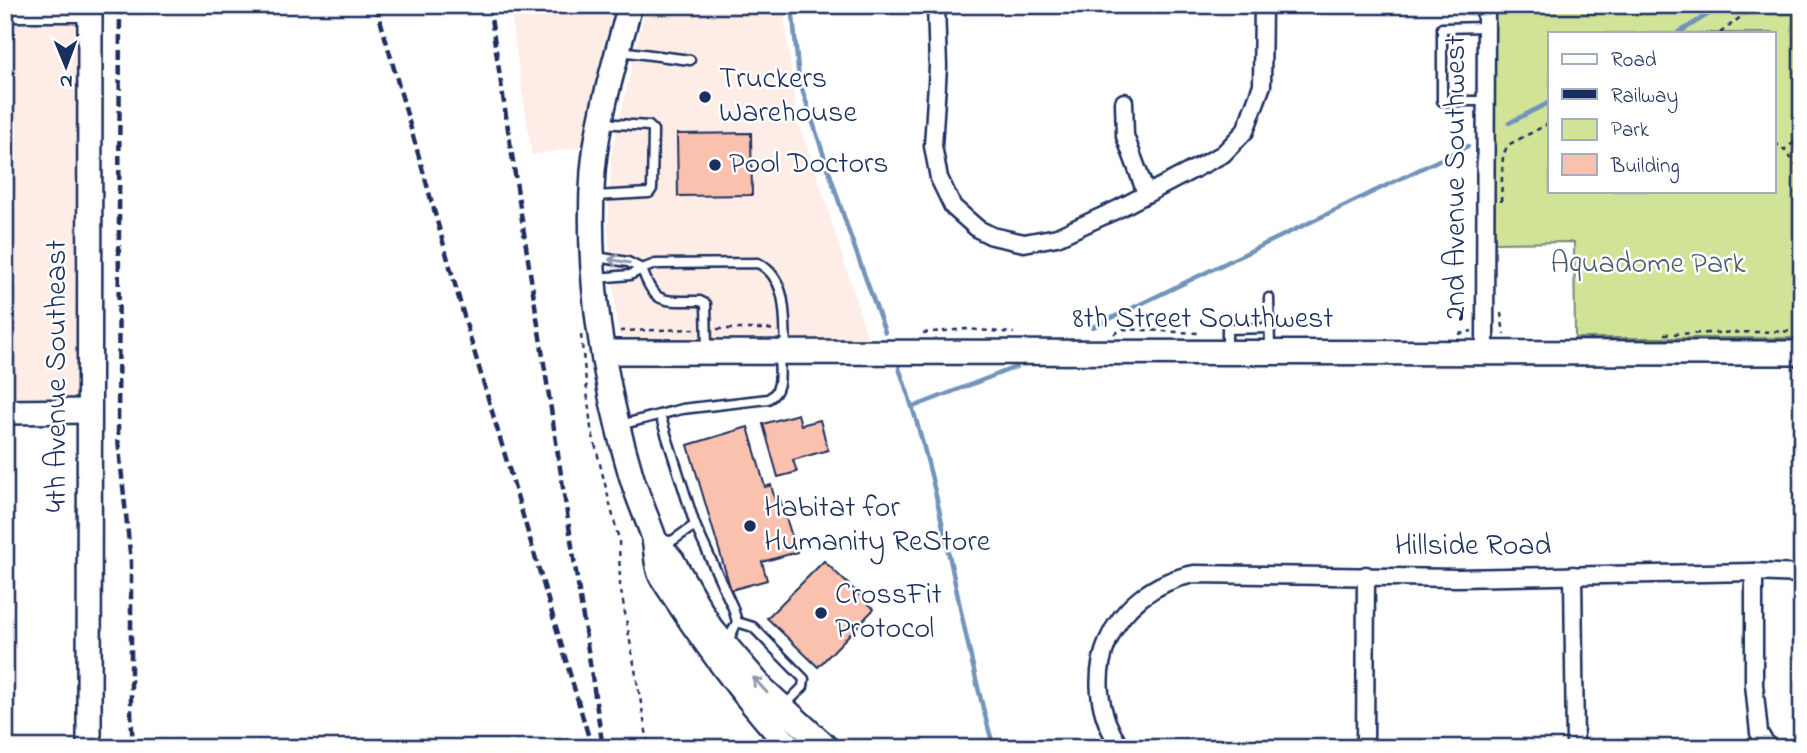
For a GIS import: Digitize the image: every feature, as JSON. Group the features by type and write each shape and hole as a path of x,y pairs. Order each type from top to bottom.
{"street":[{"path":"630,5 601,123 592,196 593,267 604,352 631,477 654,539 656,565 661,576 715,656 775,715 827,748"},
{"path":"936,5 938,67 933,146 939,178 953,207 978,229 992,236 1024,243 1057,237 1223,154 1245,131 1262,85 1263,5"},
{"name":"2nd Avenue Southwest","path":"1485,352 1486,5"},
{"path":"5,13 90,9"},
{"name":"4th Avenue Southeast","path":"89,748 90,9"},
{"path":"1124,102 1125,136 1146,193"},
{"name":"8th Street Southwest","path":"604,352 1802,353"},
{"path":"5,412 89,411"},
{"path":"654,539 672,560 710,627 763,690 791,748"},
{"path":"1754,572 1754,684 1759,733 1768,748"},
{"name":"Hillside Road","path":"1121,748 1106,721 1101,705 1100,673 1106,649 1115,626 1124,613 1148,592 1177,578 1194,574 1479,578 1754,572 1802,574"},
{"path":"1365,748 1366,575"},
{"path":"1573,575 1575,748"}],"lane":[{"path":"1486,27 1442,28 1443,100 1486,101"},
{"path":"618,51 690,60"},
{"path":"592,196 649,193 652,189 653,131 649,126 601,123"},
{"path":"593,267 628,262 642,268 653,295 662,300 706,303 707,351"},
{"path":"593,267 631,275 655,264 758,263 771,270 779,284 783,300 783,351 776,395 768,399 682,410 618,426"},
{"path":"1269,298 1270,352"},
{"path":"1227,352 1227,329 1270,328"},
{"path":"660,415 695,525 733,608 737,622 726,645"},
{"path":"654,539 672,541 695,525"},
{"path":"737,622 753,627 804,679 803,687 775,715"}],"path":[{"path":"1721,32 1756,5"},
{"path":"1501,209 1503,155 1508,145 1548,124"},
{"path":"1784,150 1802,136"},
{"path":"1776,145 1779,145 1802,171"},
{"path":"1500,303 1502,330"},
{"path":"583,335 580,336 591,428 619,540 620,585 649,748"}],"shaded area":[{"path":"5,5 80,5 76,397 5,398"},
{"path":"509,5 614,5 581,147 532,155"},
{"path":"646,5 783,5 797,121 816,171 868,339 627,341 618,334 608,229 611,156"}],"green space":[{"name":"Aquadome Park","path":"1493,5 1802,5 1802,338 1575,338 1574,242 1493,243"}],"building":[{"name":"Pool Doctors","path":"751,133 752,195 678,196 677,134"},
{"name":"Habitat for Humanity ReStore","path":"798,414 801,425 820,420 828,450 793,460 797,472 778,477 763,424"},
{"name":"Habitat for Humanity ReStore","path":"748,427 765,487 771,485 775,500 780,499 797,552 762,562 767,580 731,590 688,445"},
{"name":"CrossFit Protocol","path":"824,561 874,609 818,667 767,618"}],"waterway":[{"path":"792,5 799,80 885,332"},
{"path":"1680,32 1723,5"},
{"path":"1509,123 1548,103"},
{"path":"1093,327 1468,146"},
{"path":"913,407 1016,367"},
{"path":"899,368 928,462 994,748"}],"railway":[{"path":"120,5 118,439 131,562 133,748"},
{"path":"376,5 469,334 592,748"},
{"path":"489,5 603,748"}],"place":[{"name":"Truckers Warehouse","path":"705,97"},
{"name":"Pool Doctors","path":"715,165"},
{"name":"Habitat for Humanity ReStore","path":"750,526"},
{"name":"CrossFit Protocol","path":"821,613"}]}
